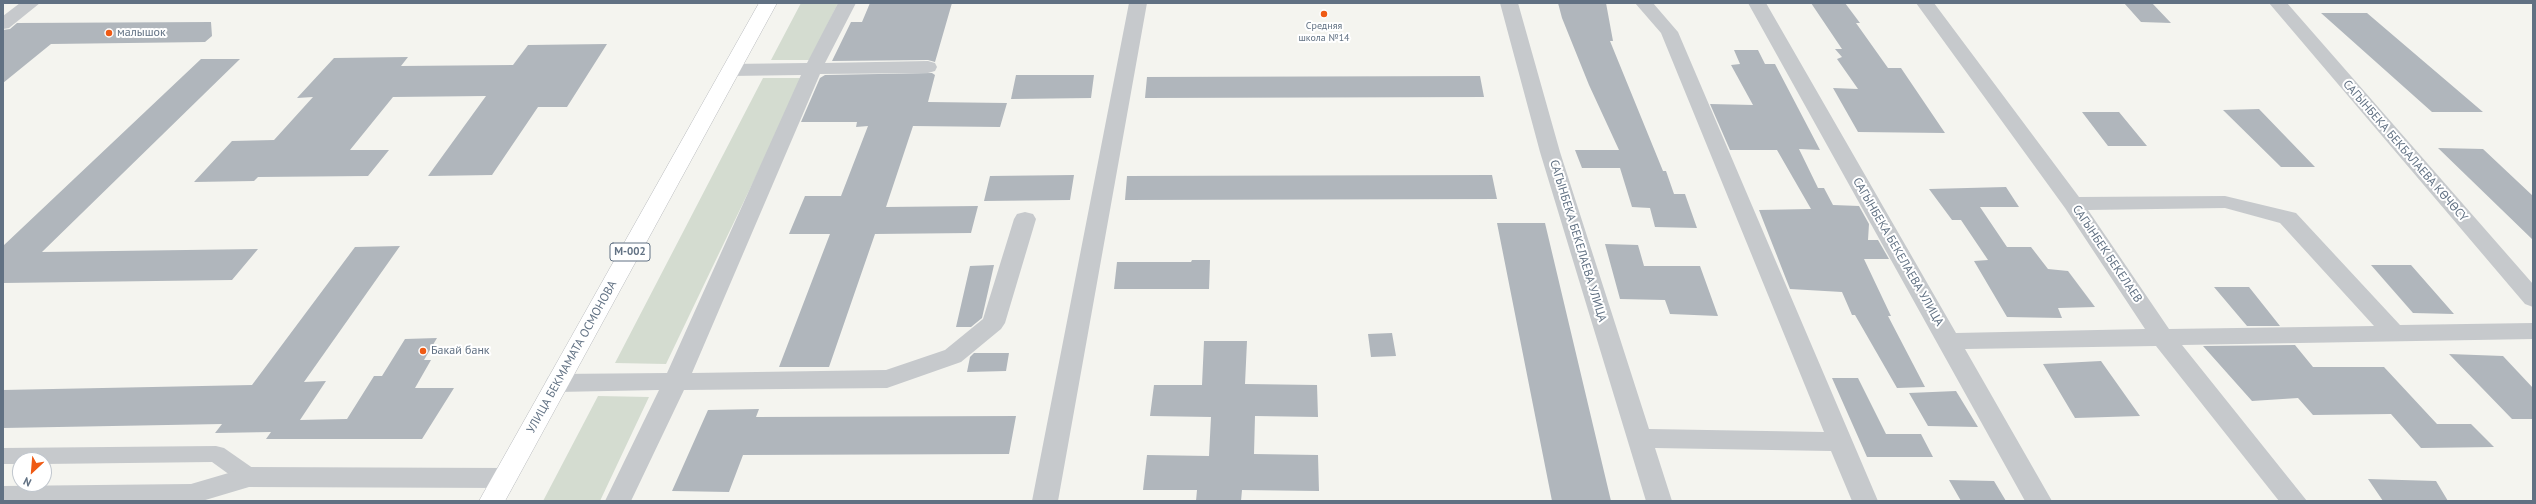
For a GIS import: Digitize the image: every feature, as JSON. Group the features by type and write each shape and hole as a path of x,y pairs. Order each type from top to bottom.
{"highway":[{"name":"УЛИЦА БЕКМАМАТА ОСМОНОВА","path":"492,501 768,3"}],"street":[{"path":"3,24 31,3"},
{"path":"618,501 675,383 813,69 847,3"},
{"path":"1045,501 1138,3"},
{"name":"САГЫНБЕКА БЕКЕЛАЕВА УЛИЦА","path":"1509,3 1550,152 1659,501"},
{"path":"1644,3 1669,32 1864,501"},
{"name":"САГЫНБЕКА БЕКЕЛАЕВА УЛИЦА","path":"1757,3 2039,501"},
{"name":"САГЫНБЕК БЕКЕЛАЕВ","path":"1925,3 2073,204 2161,336 2294,501"},
{"name":"САГЫНБЕКА БЕКБАЛАЕВА КӨЧӨСҮ","path":"2278,3 2533,299"},
{"path":"731,70 928,67"},
{"path":"2073,204 2225,202 2288,218 2394,333"},
{"path":"557,384 887,379 952,356 993,322 1024,219"},
{"path":"1948,341 2161,336 2533,331"},
{"path":"1639,438 1839,442"},
{"path":"3,456 216,454 249,477"},
{"path":"3,496 191,494 249,477 505,478"}],"shaded area":[{"path":"801,3 838,3 810,60 771,60"},
{"path":"763,78 803,78 666,364 615,363"},
{"path":"598,396 649,397 600,501 543,501"}],"building":[{"path":"870,3 952,3 935,62 928,60 832,61 851,22 862,22"},
{"path":"1558,3 1606,3 1613,41 1610,41 1663,171 1666,171 1674,194 1685,194 1697,228 1655,227 1650,208 1632,207 1620,168 1582,168 1575,150 1619,150 1589,85 1562,18"},
{"path":"1811,3 1845,3 1860,23 1856,23 1888,68 1901,68 1945,133 1858,132 1833,88 1858,89 1837,59 1842,57 1835,49 1842,49"},
{"path":"2124,3 2152,3 2171,23 2141,22"},
{"path":"2321,13 2367,13 2483,112 2432,112"},
{"name":"малышок","path":"211,22 212,36 205,42 51,44 3,83 3,30 10,29 17,23"},
{"path":"607,44 567,107 538,107 492,175 428,176 486,96 393,97 350,150 389,150 368,176 258,177 254,181 194,182 232,141 274,140 313,97 297,98 334,58 408,57 401,66 513,65 528,45"},
{"path":"1734,50 1758,50 1765,64 1775,64 1820,150 1799,149 1818,188 1824,188 1833,205 1859,206 1869,224 1868,240 1878,240 1889,259 1864,259 1891,316 1888,316 1925,387 1897,388 1855,315 1852,315 1842,292 1790,289 1759,210 1811,209 1777,150 1730,150 1710,104 1753,105 1731,65 1740,64"},
{"path":"201,59 240,59 42,252 258,249 232,280 3,283 3,246"},
{"path":"932,73 935,75 928,102 1007,103 1000,127 913,126 886,207 978,206 971,233 875,234 829,367 779,367 830,234 789,234 805,196 841,196 868,126 856,127 857,122 801,122 820,78 825,75"},
{"path":"1016,75 1094,75 1091,98 1011,99"},
{"path":"1480,76 1484,97 1145,98 1147,77"},
{"path":"2259,109 2315,167 2281,167 2223,110"},
{"path":"2082,112 2119,112 2147,146 2108,146"},
{"path":"2438,148 2483,149 2533,196 2533,240"},
{"path":"1074,175 1070,200 984,201 990,176"},
{"path":"1492,175 1497,199 1125,200 1127,176"},
{"path":"2006,187 2019,207 1980,207 2007,247 2031,247 2048,269 2068,271 2095,307 2058,308 2062,318 2007,317 1974,261 1988,260 1961,220 1952,220 1929,189"},
{"path":"1497,223 1545,223 1611,501 1552,501"},
{"path":"1605,244 1638,245 1644,266 1700,266 1718,316 1670,314 1665,300 1620,299"},
{"path":"400,246 304,382 326,381 300,420 347,419 374,376 382,376 405,339 437,338 424,360 431,360 415,388 454,388 422,439 266,439 271,432 215,433 222,424 3,428 3,390 252,385 355,247"},
{"path":"1192,260 1210,260 1209,289 1114,289 1117,262 1191,262"},
{"path":"994,265 982,318 971,327 956,327 970,266"},
{"path":"2371,265 2411,265 2454,314 2413,313"},
{"path":"2214,287 2249,287 2280,326 2247,326"},
{"path":"1392,333 1396,356 1371,357 1368,334"},
{"path":"1204,341 1247,341 1245,384 1317,385 1318,417 1255,416 1254,454 1318,455 1319,491 1242,490 1241,501 1196,501 1197,490 1143,490 1147,455 1209,456 1211,417 1150,416 1154,385 1202,385"},
{"path":"2295,345 2313,367 2384,367 2437,424 2471,424 2494,447 2421,448 2391,414 2313,415 2298,398 2252,401 2203,346"},
{"path":"974,353 1009,353 1006,371 967,372 970,357"},
{"path":"2449,354 2503,356 2533,388 2533,419 2512,419"},
{"path":"2101,361 2140,416 2075,418 2043,364"},
{"path":"1832,378 1858,378 1886,434 1921,434 1933,457 1867,457"},
{"path":"1956,391 1978,427 1928,426 1909,393"},
{"path":"759,409 756,417 1016,416 1009,454 743,455 729,492 672,491 708,410"},
{"path":"2368,479 2436,481 2448,501 2383,501"},
{"path":"1949,480 1994,481 2006,501 1961,501"}],"place":[{"name":"Средняя школа №14","path":"1324,14"},
{"name":"малышок","path":"109,33"},
{"name":"Бакай банк","path":"423,351"}]}
